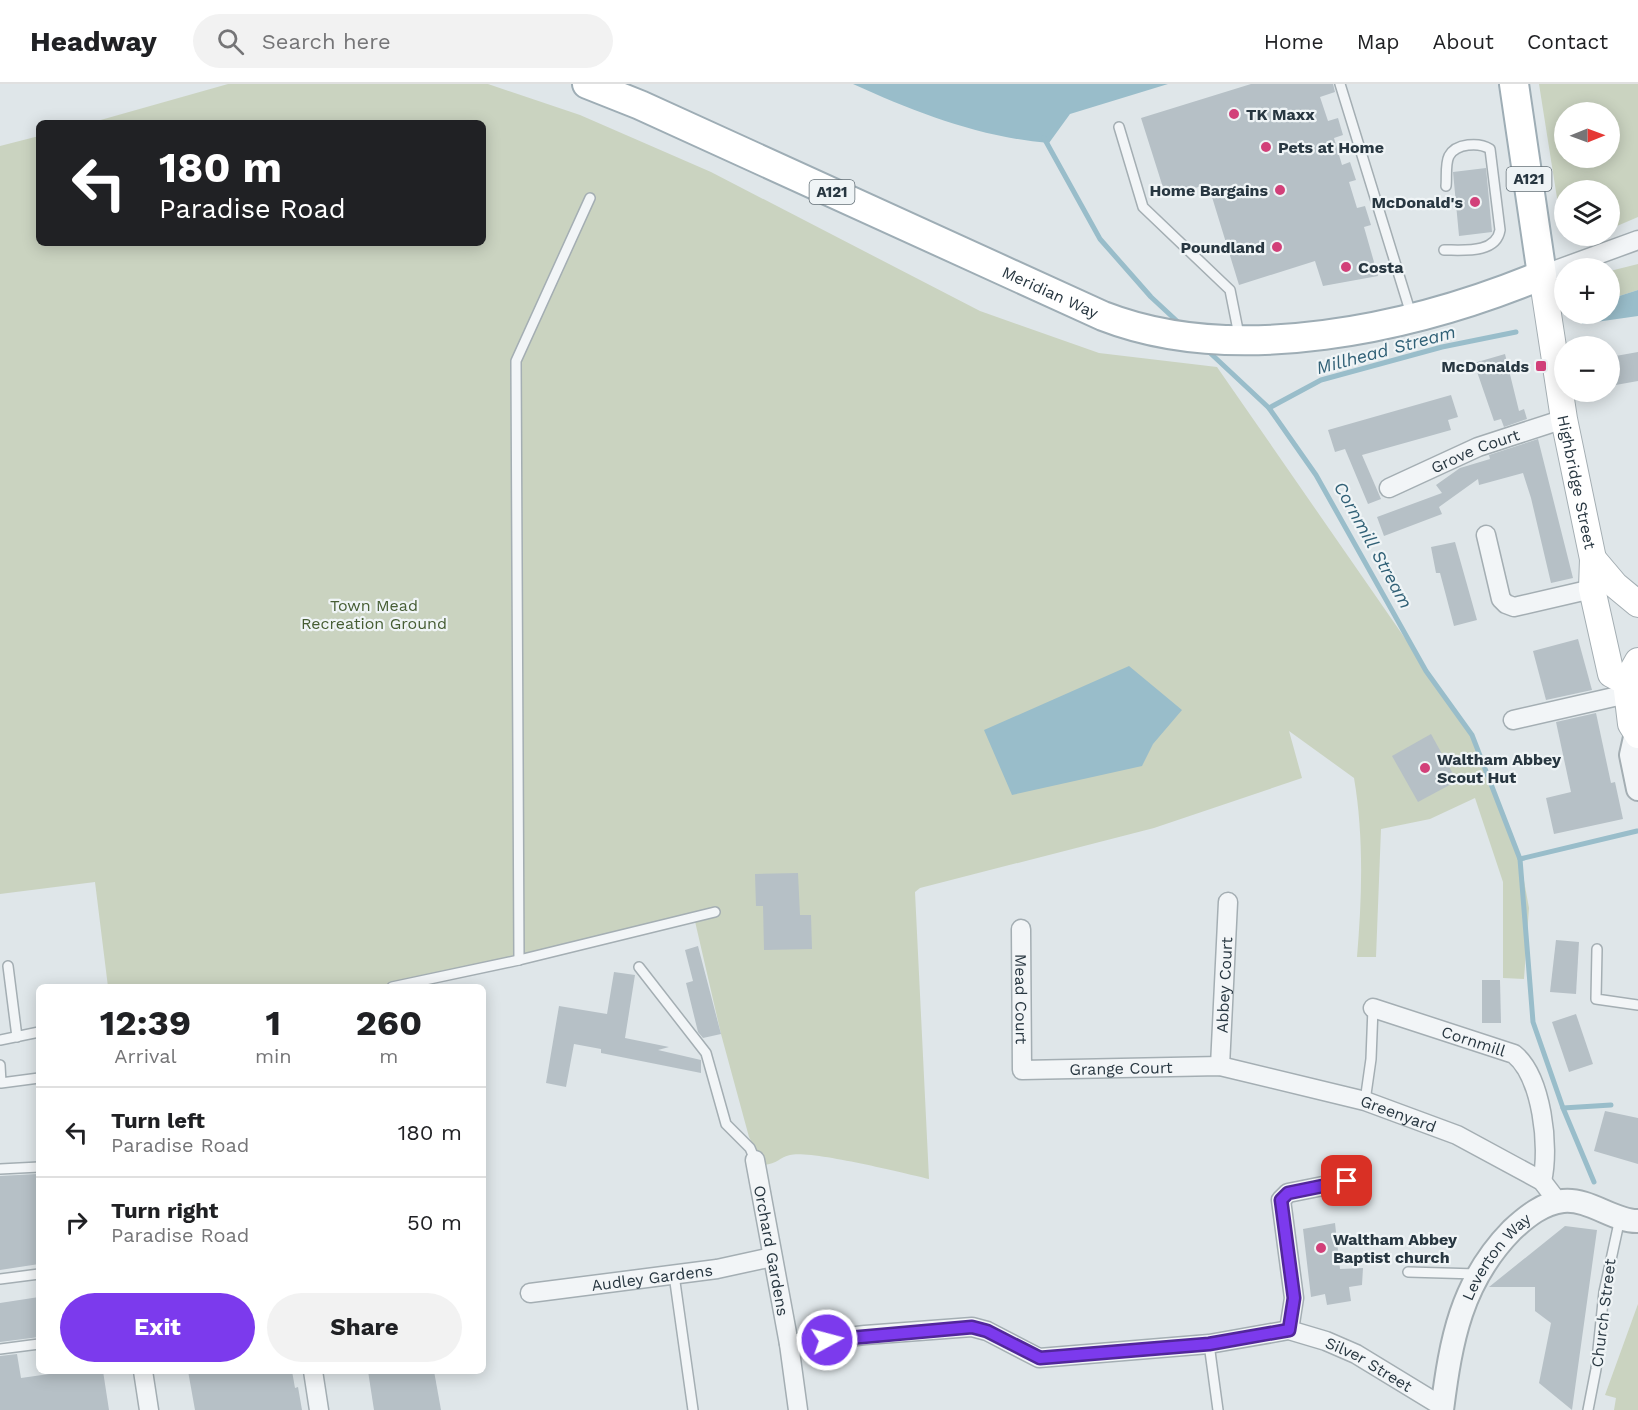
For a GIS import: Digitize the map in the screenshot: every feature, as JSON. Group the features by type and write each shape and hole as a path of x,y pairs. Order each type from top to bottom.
{"main road":[{"name":"Meridian Way","path":"587,84 651,109 1076,304 1119,322 1180,338 1240,340 1327,336 1498,293 1542,275"},
{"name":"Highbridge Street","path":"1514,84 1564,419 1593,559 1592,589 1611,674 1630,679"},
{"name":"Highbridge Street","path":"1593,559 1615,585 1638,604"},
{"path":"1630,679 1631,724 1637,734"}],"street":[{"path":"1542,275 1638,240"},
{"name":"Grove Court","path":"1389,488 1478,447 1564,419"},
{"path":"1486,535 1501,599 1506,604 1514,607 1592,589"},
{"path":"1513,720 1630,679"},
{"path":"1637,734 1631,755 1638,789"},
{"name":"Abbey Court","path":"1220,1066 1228,902"},
{"name":"Mead Court","path":"1021,929 1022,1070"},
{"name":"Cornmill","path":"1373,1008 1514,1054 1525,1063 1546,1132 1547,1162 1542,1181"},
{"name":"Grange Court","path":"1022,1070 1220,1066"},
{"name":"Greenyard","path":"1220,1066 1365,1101 1457,1135 1542,1181 1558,1202"},
{"name":"Orchard Gardens","path":"755,1160 789,1344 798,1410"},
{"path":"789,1344 865,1335 972,1327 987,1331 1040,1358 1209,1344 1289,1330 1294,1298 1281,1200 1288,1193 1347,1181"},
{"path":"1558,1202 1579,1202 1629,1218"},
{"name":"Leverton Way","path":"1443,1408 1448,1362 1461,1309 1477,1274 1503,1240 1523,1220 1558,1202"},
{"name":"Audley Gardens","path":"530,1293 717,1269 772,1257"},
{"name":"Silver Street","path":"1289,1330 1326,1341 1356,1354 1443,1408"},
{"path":"143,1374 149,1410"},
{"path":"313,1374 319,1410"}],"lane":[{"path":"1340,84 1412,316"},
{"path":"1119,127 1143,207 1230,290 1240,340"},
{"path":"1444,250 1485,247 1493,245 1498,238 1500,230 1490,149 1478,144 1455,150 1449,155 1446,186"},
{"path":"519,960 516,362 590,198"},
{"path":"406,984 519,960 715,912"},
{"path":"1597,949 1596,999 1638,1005"},
{"path":"8,966 17,1037"},
{"path":"639,967 706,1053 726,1124 750,1148 755,1160"},
{"path":"1365,1101 1371,1059 1373,1008"},
{"path":"0,1040 36,1033"},
{"path":"0,1065 1,1083 36,1078"},
{"path":"0,1169 28,1165 36,1166"},
{"name":"Church Street","path":"1588,1410 1596,1369 1604,1292 1629,1218"},
{"path":"1408,1272 1477,1274"},
{"path":"0,1279 36,1274"},
{"path":"674,1275 693,1410"},
{"path":"0,1349 36,1344"},
{"path":"1209,1344 1218,1410"}],"green space":[{"name":"Town Mead Recreation Ground","path":"228,84 488,84 580,115 711,172 980,311 1099,353 1217,367 1472,735 1520,859 1529,908 1524,979 1503,978 1503,882 1475,798 1430,819 1381,829 1376,957 1357,957 1361,867 1354,778 1289,731 1302,778 1154,828 920,888 915,892 929,1179 858,1163 801,1154 790,1155 764,1165 749,1137 721,1034 694,917 424,984 108,984 95,882 0,894 0,146 36,137 36,246 486,246 486,120 101,120"},
{"path":"1539,84 1638,84 1638,217 1620,225 1620,180 1554,180"},
{"path":"1638,264 1638,290 1620,296 1620,268"},
{"path":"1638,1304 1638,1410 1614,1410 1616,1398 1605,1395"}],"water":[{"path":"853,84 1168,84 1070,114 1049,143 998,135 949,122 901,105"},
{"path":"1638,290 1638,316 1620,319 1620,296"},
{"path":"1129,666 1182,710 1153,744 1142,766 1012,795 984,730"}],"building":[{"path":"1251,84 1333,84 1335,92 1320,97 1328,121 1338,118 1343,135 1334,138 1342,165 1350,162 1356,180 1349,182 1357,208 1365,206 1371,225 1364,227 1378,276 1323,286 1315,261 1239,285 1208,184 1166,197 1141,118"},
{"name":"McDonald's","path":"1486,168 1492,232 1459,236 1453,172"},
{"path":"1638,352 1638,381 1620,384 1620,355"},
{"path":"1505,354 1519,411 1524,409 1527,419 1504,427 1501,419 1494,421 1474,363"},
{"path":"1451,395 1458,417 1448,420 1451,430 1362,455 1381,499 1368,504 1345,449 1335,452 1328,430"},
{"path":"1538,439 1573,578 1551,583 1523,473 1479,485 1478,479 1439,507 1442,514 1384,536 1377,517 1442,493 1436,485 1460,468 1490,459 1489,455"},
{"path":"1455,542 1477,620 1454,626 1440,573 1436,573 1431,547"},
{"path":"1578,639 1592,690 1546,700 1533,651"},
{"path":"1596,713 1611,783 1615,782 1623,819 1554,834 1546,798 1571,792 1556,722"},
{"name":"Waltham Abbey Scout Hut","path":"1431,734 1457,781 1418,802 1392,756"},
{"path":"798,873 800,915 811,915 812,949 764,950 763,906 756,906 755,874"},
{"path":"1556,940 1579,942 1576,994 1550,992"},
{"path":"698,946 721,1034 703,1038 698,1032 686,983 693,981 685,950"},
{"path":"614,972 635,975 625,1038 669,1047 658,1050 701,1060 701,1073 601,1053 601,1049 574,1044 566,1087 546,1083 559,1006 607,1014"},
{"path":"1482,980 1500,980 1501,1023 1482,1023"},
{"path":"1576,1014 1593,1064 1569,1072 1552,1022"},
{"path":"1605,1111 1638,1118 1638,1164 1594,1151"},
{"path":"36,1174 36,1264 0,1270 0,1176"},
{"name":"Waltham Abbey Baptist church","path":"1335,1223 1340,1269 1363,1268 1362,1285 1349,1287 1351,1301 1327,1305 1325,1294 1311,1297 1303,1229"},
{"path":"1565,1226 1597,1230 1572,1410 1539,1383 1551,1323 1535,1311 1535,1287 1489,1287"},
{"path":"36,1297 36,1337 0,1342 0,1303"},
{"path":"17,1354 21,1378 49,1374 103,1374 109,1410 0,1410 0,1356"},
{"path":"189,1374 293,1374 295,1388 298,1387 302,1410 195,1410"},
{"path":"368,1374 435,1374 441,1410 374,1410"}],"waterway":[{"name":"Cornmill Stream","path":"1044,138 1100,239 1151,297 1179,323"},
{"name":"Millhead Stream","path":"1269,408 1321,380 1442,347 1516,332"},
{"name":"Cornmill Stream","path":"1207,350 1269,408 1316,475 1426,671 1472,735 1520,859 1533,1022 1563,1108 1594,1182"},
{"path":"1520,859 1637,831"},
{"name":"Cornmill Stream","path":"1563,1108 1611,1105"}],"place":[{"name":"TK Maxx","path":"1234,114"},
{"name":"Pets at Home","path":"1266,147"},
{"name":"Home Bargains","path":"1280,190"},
{"name":"McDonald's","path":"1475,202"},
{"name":"Poundland","path":"1277,247"},
{"name":"Costa","path":"1346,267"},
{"name":"McDonalds","path":"1541,366"},
{"name":"Waltham Abbey Scout Hut","path":"1425,768"},
{"name":"Waltham Abbey Baptist church","path":"1321,1248"}],"route":[{"path":"827,1340 972,1327 987,1331 1040,1358 1058,1358 1209,1344 1289,1330 1294,1298 1281,1200 1288,1193 1347,1181"}]}
